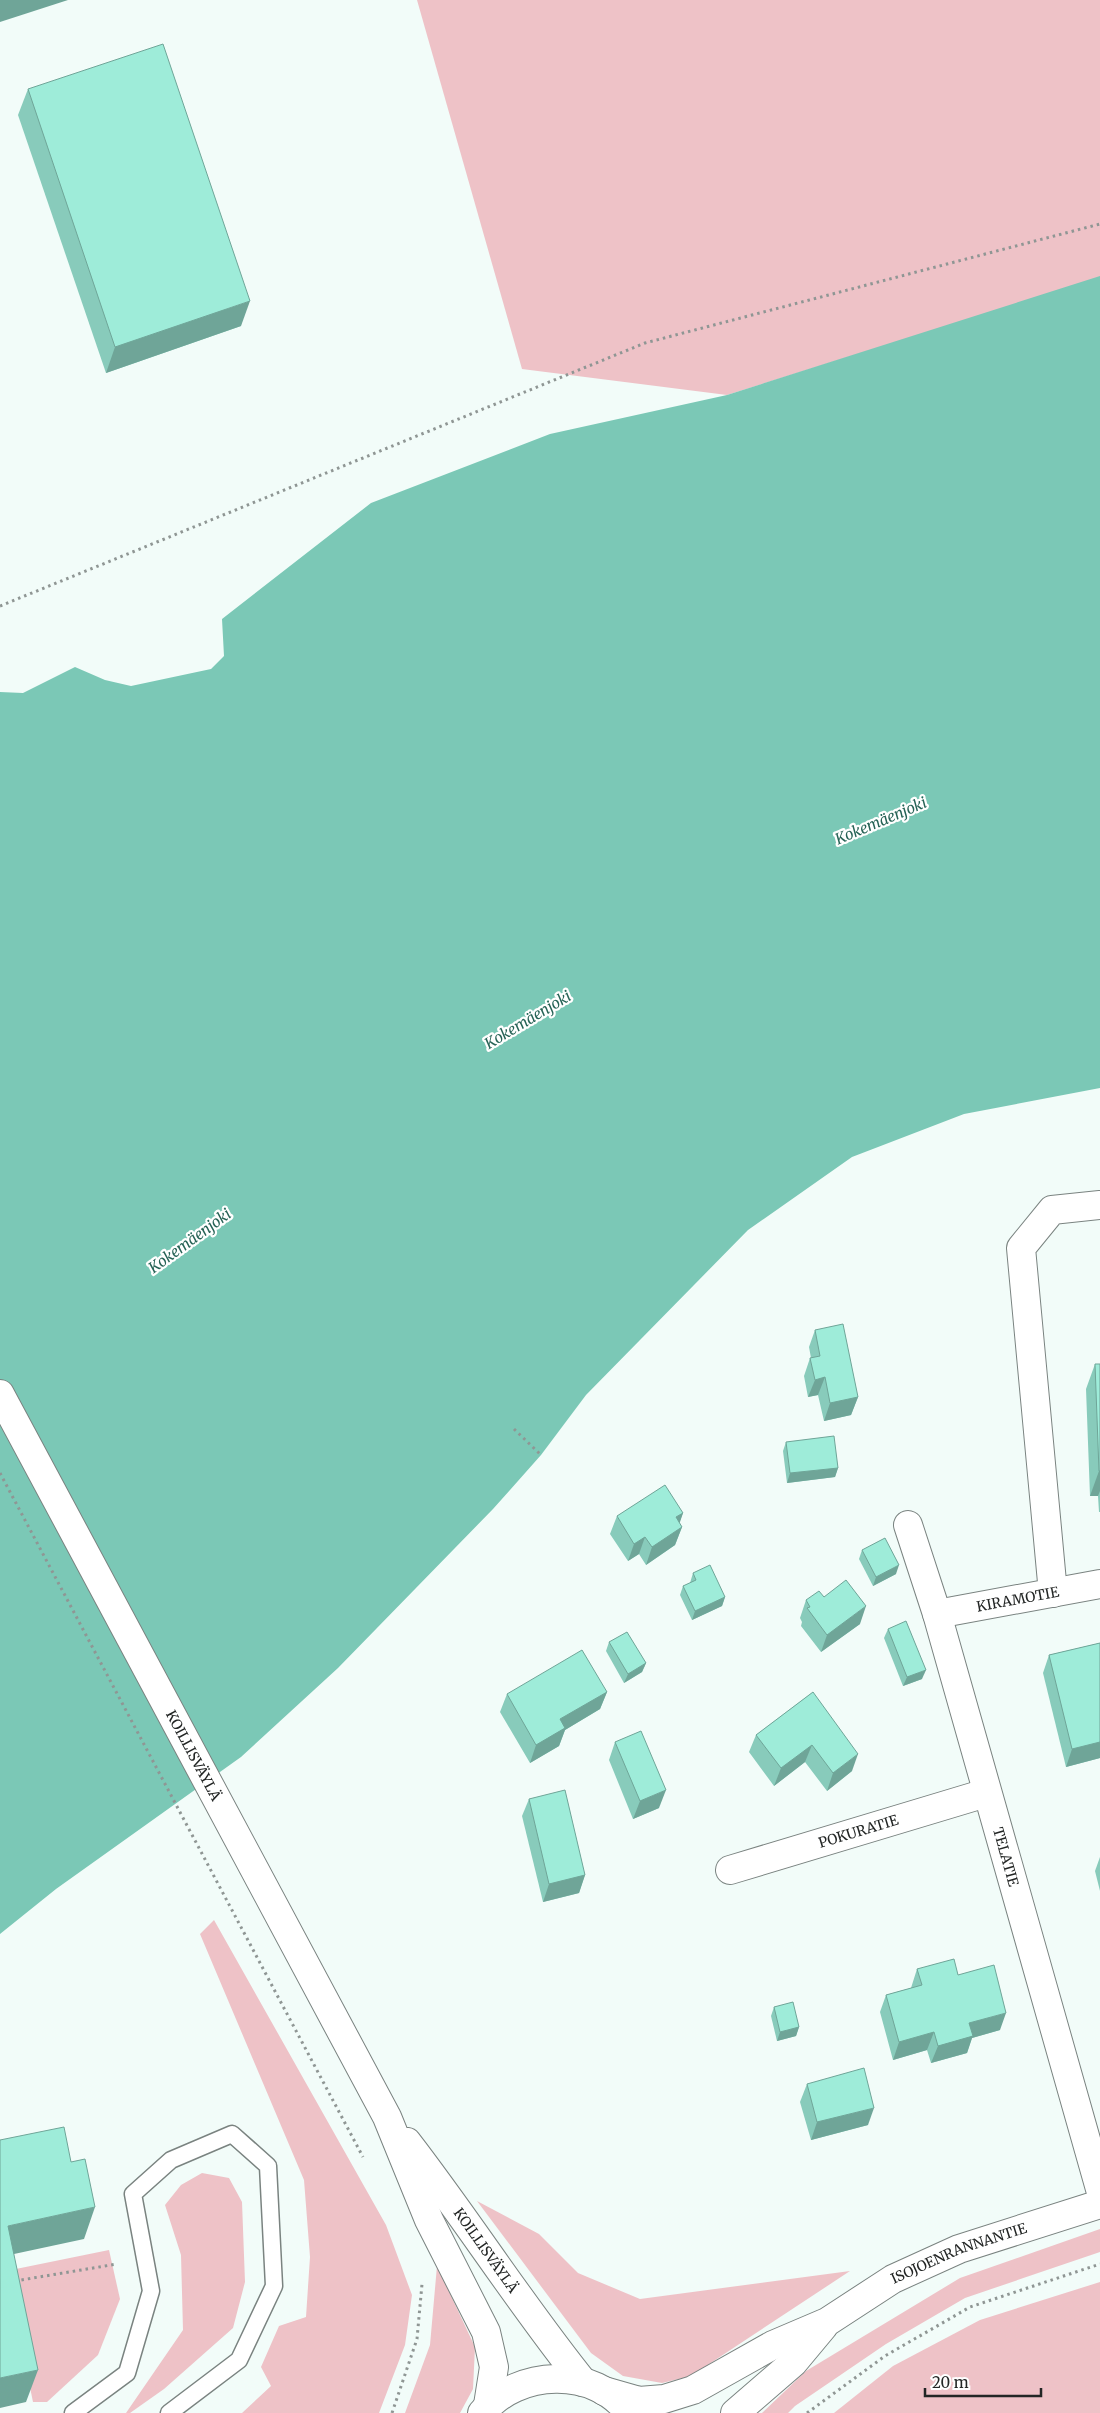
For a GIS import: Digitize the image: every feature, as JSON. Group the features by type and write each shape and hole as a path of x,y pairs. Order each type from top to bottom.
{"street":[{"path":"1053,1593 1021,1248 1052,1210 1100,1204"},
{"name":"KOILLISVÄYLÄ","path":"0,1394 288,1928 387,2117 429,2220 486,2332 494,2367 484,2409"},
{"name":"TELATIE","path":"908,1525 937,1614 986,1793 1100,2189"},
{"name":"KIRAMOTIE","path":"937,1614 1100,1584"},
{"name":"POKURATIE","path":"730,1870 986,1793"},
{"name":"KOILLISVÄYLÄ","path":"387,2117 454,2203 530,2314 594,2386"},
{"name":"ISOJOENRANNANTIE","path":"484,2409 516,2386 538,2380 560,2378 594,2386 639,2401 664,2398 693,2390 773,2345 827,2322 894,2279 959,2249 1100,2204"},
{"name":"ISOJOENRANNANTIE","path":"736,2413 793,2363 827,2322"},
{"path":"594,2386 624,2406 629,2413"}],"lane":[{"path":"73,2413 127,2373 151,2291 133,2194 171,2160 232,2134 268,2166 274,2286 239,2360 169,2413"}],"path":[{"path":"0,606 645,343 1100,224"},
{"path":"514,1429 541,1455"},
{"path":"0,1473 365,2159"},
{"path":"11,2281 145,2260"},
{"path":"807,2413 885,2356 970,2307 1100,2264"},
{"path":"392,2413 417,2339 422,2287 420,2278"}],"shaded area":[{"path":"417,0 1100,0 1100,278 727,395 522,369"},
{"path":"214,1920 386,2225 412,2295 405,2345 379,2413 242,2413 271,2386 261,2367 279,2326 306,2317 310,2257 304,2180 200,1934"},
{"path":"202,2173 229,2178 242,2202 245,2282 233,2328 164,2389 130,2413 126,2413 183,2330 181,2255 165,2205 181,2185"},
{"path":"477,2201 539,2234 578,2273 640,2299 850,2271 691,2376 662,2383 623,2376 591,2353"},
{"path":"1100,2229 1100,2252 965,2298 886,2344 795,2406 788,2413 762,2413 806,2371 960,2278"},
{"path":"109,2250 120,2299 98,2355 47,2402 33,2402 6,2271"},
{"path":"437,2266 475,2347 473,2389 460,2413 405,2413 430,2345"},
{"path":"1100,2282 1100,2413 834,2413 893,2366 980,2320"}],"water":[{"name":"Kokemäenjoki","path":"1100,276 1100,1088 964,1114 852,1157 748,1230 586,1395 541,1455 493,1509 338,1668 241,1757 56,1889 0,1934 0,692 23,693 75,667 105,680 131,686 211,669 224,656 222,619 371,503 550,434 727,395"}],"building":[{"path":"163,44 250,301 115,347 28,89"},
{"path":"843,1324 858,1397 830,1403 825,1377 815,1380 810,1358 820,1356 815,1330"},
{"path":"1095,1364 1100,1364 1100,1471 1099,1471"},
{"path":"834,1436 838,1468 790,1473 786,1442"},
{"path":"665,1485 683,1513 676,1517 682,1527 652,1547 645,1537 634,1544 617,1516"},
{"path":"885,1538 899,1565 876,1577 862,1550"},
{"path":"710,1565 725,1597 695,1611 683,1586 696,1580 693,1573"},
{"path":"846,1580 866,1606 827,1635 807,1608 810,1607 806,1600 819,1591 824,1597"},
{"path":"906,1621 926,1670 907,1677 888,1629"},
{"path":"627,1632 646,1663 628,1674 609,1642"},
{"path":"1100,1643 1100,1742 1072,1749 1049,1655"},
{"path":"582,1650 607,1692 560,1719 565,1728 536,1745 507,1694"},
{"path":"813,1692 858,1754 833,1773 812,1745 781,1768 756,1735"},
{"path":"641,1731 666,1790 640,1801 615,1742"},
{"path":"565,1790 585,1875 549,1884 529,1799"},
{"path":"954,1959 958,1975 994,1965 1006,2013 969,2023 973,2036 938,2046 934,2032 899,2042 886,1995 922,1985 917,1969"},
{"path":"793,2002 799,2027 780,2032 774,2007"},
{"path":"864,2068 874,2108 817,2122 807,2084"},
{"path":"64,2127 71,2162 85,2159 95,2207 8,2226 38,2370 0,2378 0,2140"}]}
